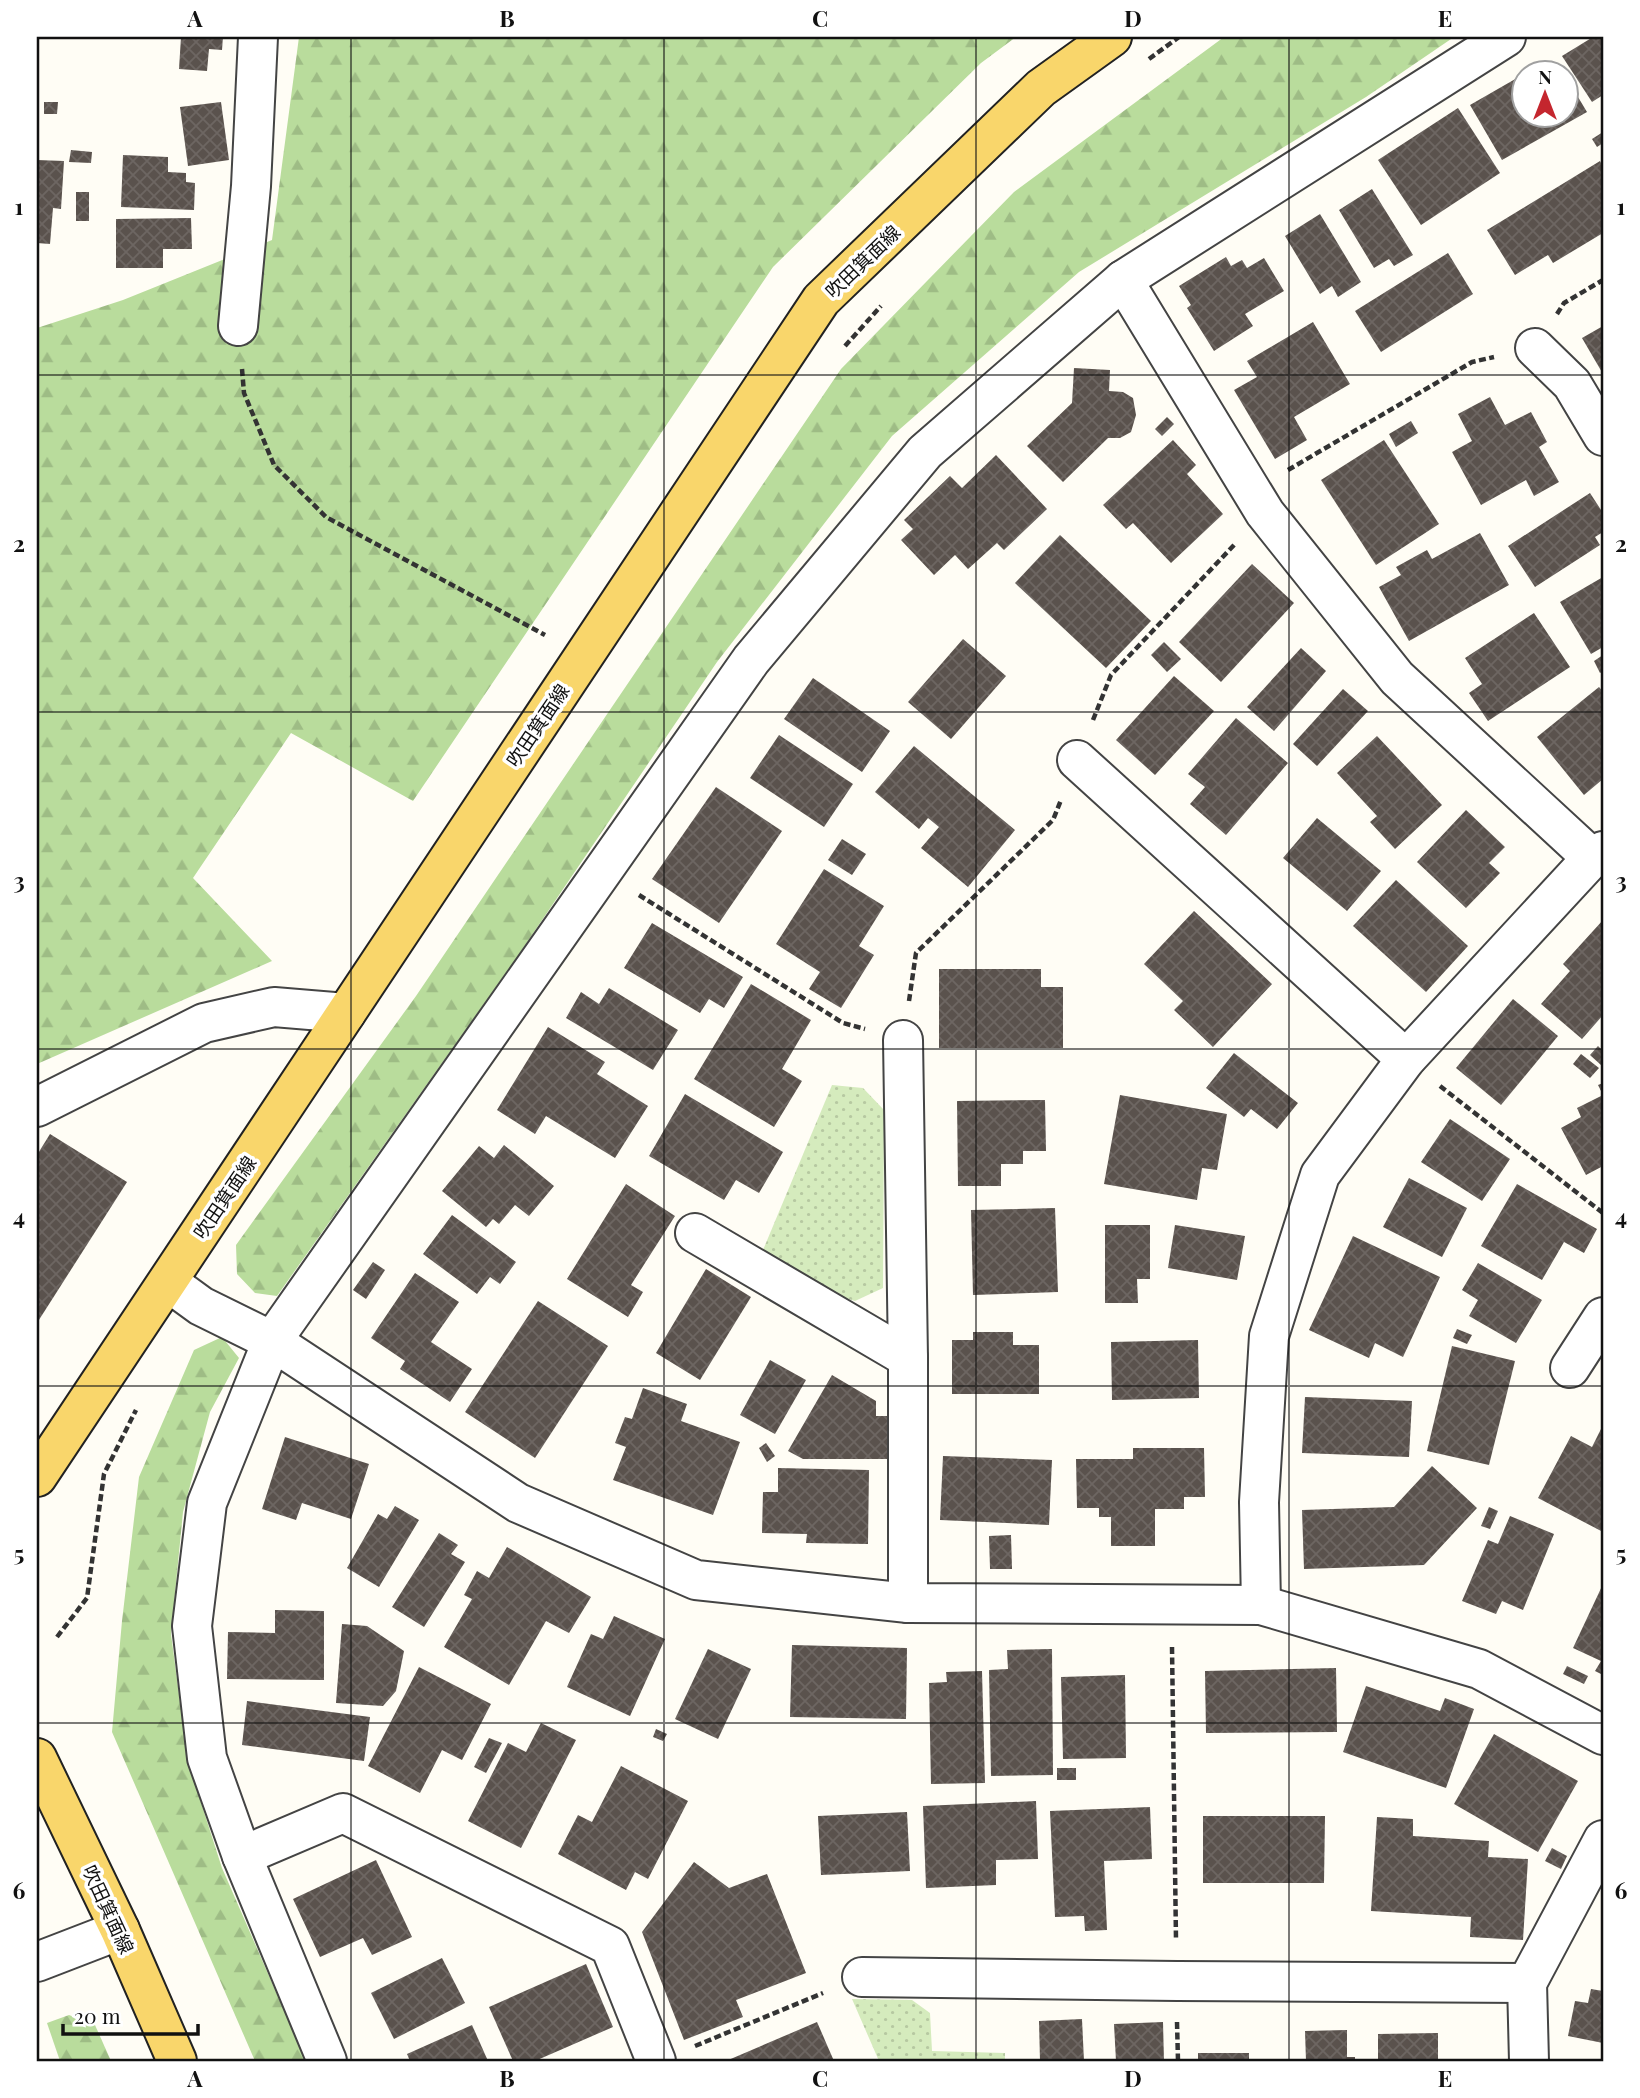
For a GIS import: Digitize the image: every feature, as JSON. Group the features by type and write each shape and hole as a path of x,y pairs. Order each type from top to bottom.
{"main road":[{"name":"吹田箕面線","path":"37,1477 821,300 1041,88 1112,37"},
{"name":"吹田箕面線","path":"37,1758 120,1930 177,2061"}],"street":[{"path":"238,326 251,186 258,37"},
{"path":"327,2061 242,1856 207,1758 192,1626 207,1503 272,1341 751,660 925,452 1123,280 1506,37"},
{"path":"1123,280 1258,503 1397,678 1597,854 1406,1059 1320,1175 1269,1336 1259,1502 1261,1605"},
{"path":"1535,348 1572,384 1603,436"},
{"path":"1077,760 1406,1059"},
{"path":"37,1107 204,1023 274,1007 346,1013"},
{"path":"903,1040 908,1358 908,1603"},
{"path":"695,1233 908,1358"},
{"path":"167,1282 201,1306 272,1341 518,1503 696,1580 908,1603 1261,1605 1479,1669 1603,1735"},
{"path":"1570,1368 1603,1317"},
{"path":"242,1856 344,1813 610,1947 670,2056"},
{"path":"1529,2061 1527,1983 1603,1840"},
{"path":"37,1962 120,1930"},
{"path":"862,1977 1527,1983"}],"path":[{"path":"1146,61 1179,37"},
{"path":"1535,348 1564,303 1603,280"},
{"path":"839,352 885,301"},
{"path":"238,326 244,393 274,465 326,517 583,656"},
{"path":"1077,760 1111,675 1258,503 1472,362"},
{"path":"602,872 843,1023 903,1040 916,953 1053,820"},
{"path":"1406,1059 1603,1213"},
{"path":"57,1637 87,1598 104,1474 139,1404"},
{"path":"1172,1604 1178,2061"},
{"path":"670,2056 862,1977"}],"green space":[{"path":"299,37 1016,37 981,63 773,267 413,801 291,733 193,878 272,961 37,1064 37,328 123,300 272,240"},
{"path":"1224,37 1454,37 1366,97 1079,272 892,436 717,662 515,960 277,1296 255,1293 237,1274 236,1245 416,996 841,369 1014,192"},
{"path":"832,1085 863,1088 884,1110 883,1288 855,1301 829,1293 763,1250"},
{"path":"222,1337 239,1358 210,1412 183,1512 171,1634 188,1762 222,1868 306,2061 255,2061 112,1732 139,1477 194,1350"},
{"path":"852,1999 912,2000 930,2013 932,2051 1005,2053 1005,2061 879,2061"},
{"path":"69,2015 95,2025 111,2061 60,2061 47,2023"}],"building":[{"path":"181,37 223,37 222,50 209,49 207,71 179,69"},
{"path":"1593,37 1603,37 1603,95 1592,102 1580,84 1580,60 1565,60 1562,56"},
{"path":"1510,82 1510,130 1555,130 1502,160 1470,105"},
{"path":"1580,100 1587,112 1580,116"},
{"path":"44,102 58,102 57,114 44,114"},
{"path":"221,102 229,160 188,166 180,107"},
{"path":"1458,108 1500,173 1421,225 1378,160"},
{"path":"1603,132 1603,143 1597,147 1592,139"},
{"path":"71,150 92,152 91,163 69,162"},
{"path":"123,155 168,157 168,172 186,173 186,182 195,183 194,210 121,207"},
{"path":"37,160 64,161 61,209 53,208 50,244 37,243"},
{"path":"1600,161 1603,167 1603,233 1553,263 1548,255 1515,275 1487,230"},
{"path":"1372,189 1413,255 1394,266 1389,259 1374,268 1339,210"},
{"path":"76,192 89,192 89,221 76,221"},
{"path":"1320,214 1361,282 1338,297 1332,286 1320,294 1285,236"},
{"path":"191,218 192,249 163,249 163,268 116,268 116,219"},
{"path":"1448,253 1473,294 1381,352 1355,311"},
{"path":"1226,257 1231,266 1242,260 1247,268 1264,258 1284,291 1245,314 1253,326 1214,351 1187,308 1191,305 1179,286"},
{"path":"1313,322 1350,384 1294,417 1307,440 1275,459 1234,390 1257,377 1247,361"},
{"path":"1603,326 1603,374 1582,338"},
{"path":"1074,368 1110,370 1109,391 1123,392 1133,398 1136,415 1131,432 1120,438 1108,438 1063,482 1027,446 1072,403"},
{"path":"1490,397 1505,425 1531,412 1547,442 1539,447 1559,482 1534,496 1526,480 1481,505 1452,452 1472,441 1458,414"},
{"path":"1167,417 1174,424 1162,436 1155,429"},
{"path":"1411,421 1418,433 1396,447 1389,434"},
{"path":"1173,440 1196,465 1187,474 1223,514 1171,563 1133,523 1126,529 1103,505"},
{"path":"1384,440 1439,524 1376,565 1321,480"},
{"path":"996,455 1047,509 1004,550 997,543 968,569 955,555 934,575 901,540 913,529 904,520 950,476 962,488"},
{"path":"1590,493 1603,513 1603,532 1595,537 1600,545 1535,587 1508,546"},
{"path":"1480,533 1509,585 1409,641 1379,587 1401,575 1396,567 1427,550 1432,559"},
{"path":"1060,535 1151,621 1106,668 1015,583"},
{"path":"1252,564 1294,603 1221,682 1179,642"},
{"path":"1603,577 1603,647 1591,654 1560,602"},
{"path":"1534,613 1570,667 1488,721 1469,693 1482,684 1465,658"},
{"path":"963,639 1006,676 951,739 908,702"},
{"path":"1164,642 1181,659 1167,672 1151,655"},
{"path":"1301,648 1326,671 1274,731 1247,707"},
{"path":"1603,655 1603,671 1600,673 1594,661"},
{"path":"1174,676 1214,711 1155,775 1116,740"},
{"path":"813,678 890,731 862,772 784,719"},
{"path":"1599,687 1603,692 1603,779 1584,795 1537,737"},
{"path":"1343,689 1368,711 1317,766 1293,744"},
{"path":"1236,718 1288,763 1226,835 1190,804 1205,787 1188,774"},
{"path":"779,735 853,784 824,827 750,778"},
{"path":"1377,736 1442,805 1395,849 1370,822 1377,816 1337,773"},
{"path":"914,746 1015,830 968,887 921,848 939,827 928,818 919,829 875,792"},
{"path":"716,787 782,831 719,923 652,879"},
{"path":"1466,810 1505,847 1489,863 1500,873 1466,908 1417,862"},
{"path":"1317,818 1381,871 1347,911 1283,858"},
{"path":"842,839 866,854 852,875 828,860"},
{"path":"824,869 884,906 859,946 874,955 841,1008 809,989 820,972 776,944"},
{"path":"1396,880 1468,946 1426,992 1353,926"},
{"path":"1194,911 1272,984 1213,1047 1174,1010 1183,1001 1144,964"},
{"path":"1603,920 1603,1015 1582,1039 1541,1004 1570,971 1563,964"},
{"path":"652,923 743,977 724,1008 709,999 700,1013 624,968"},
{"path":"939,969 1041,969 1041,987 1063,987 1063,1048 939,1048"},
{"path":"751,984 811,1020 782,1069 802,1081 774,1127 694,1079"},
{"path":"609,988 678,1030 653,1070 566,1018 581,992 599,1004"},
{"path":"1513,999 1558,1036 1501,1105 1456,1068"},
{"path":"548,1027 605,1062 597,1074 648,1106 615,1158 546,1116 535,1134 497,1110"},
{"path":"1598,1046 1603,1051 1602,1066 1590,1055"},
{"path":"1234,1053 1298,1103 1277,1129 1251,1109 1244,1117 1206,1088"},
{"path":"1581,1054 1599,1068 1590,1078 1573,1064"},
{"path":"685,1094 783,1152 759,1193 736,1180 724,1200 649,1156"},
{"path":"1120,1095 1227,1114 1217,1170 1202,1168 1197,1200 1104,1184"},
{"path":"1603,1095 1603,1166 1586,1175 1561,1128 1581,1117 1577,1108"},
{"path":"1045,1100 1046,1151 1023,1151 1023,1164 1001,1164 1001,1186 958,1186 957,1101"},
{"path":"1450,1119 1510,1159 1482,1201 1421,1162"},
{"path":"50,1134 127,1182 37,1323 37,1155"},
{"path":"504,1145 554,1186 529,1216 515,1205 499,1224 493,1219 486,1227 442,1191 479,1146 494,1158"},
{"path":"1409,1178 1467,1208 1442,1257 1383,1227"},
{"path":"626,1184 675,1216 631,1285 643,1292 628,1317 567,1279"},
{"path":"1517,1184 1597,1229 1584,1253 1564,1242 1542,1280 1481,1246"},
{"path":"1055,1208 1058,1292 973,1295 971,1210"},
{"path":"452,1215 516,1262 500,1284 490,1277 477,1294 423,1254"},
{"path":"1105,1225 1150,1225 1150,1279 1137,1279 1138,1303 1105,1303"},
{"path":"1175,1225 1245,1236 1237,1280 1168,1268"},
{"path":"1353,1236 1440,1277 1403,1357 1375,1343 1369,1358 1309,1330"},
{"path":"373,1262 385,1270 366,1299 353,1290"},
{"path":"1478,1263 1542,1300 1516,1343 1469,1316 1478,1300 1462,1290"},
{"path":"706,1269 751,1297 700,1380 656,1353"},
{"path":"415,1273 459,1302 431,1342 472,1369 450,1402 400,1369 405,1361 371,1338"},
{"path":"538,1301 608,1346 535,1458 465,1412"},
{"path":"1457,1329 1472,1335 1467,1344 1453,1338"},
{"path":"973,1332 1013,1332 1013,1345 1039,1345 1039,1394 952,1394 952,1340 973,1340"},
{"path":"1198,1340 1199,1398 1112,1400 1111,1342"},
{"path":"1452,1346 1515,1361 1489,1465 1427,1451"},
{"path":"770,1360 806,1380 775,1434 740,1415"},
{"path":"832,1375 876,1401 876,1416 887,1416 887,1459 803,1459 788,1451"},
{"path":"643,1388 687,1404 681,1421 740,1442 713,1515 613,1480 626,1447 615,1443 625,1417 632,1419"},
{"path":"1305,1397 1412,1401 1409,1457 1302,1453"},
{"path":"1603,1425 1603,1532 1538,1498 1571,1436 1592,1447"},
{"path":"285,1437 369,1464 351,1519 302,1503 296,1520 262,1509"},
{"path":"766,1443 775,1456 767,1462 759,1448"},
{"path":"1133,1448 1204,1448 1205,1497 1184,1497 1184,1509 1155,1509 1155,1546 1111,1546 1111,1517 1099,1517 1099,1508 1077,1508 1076,1459 1133,1459"},
{"path":"943,1456 1052,1460 1049,1525 940,1520"},
{"path":"1432,1466 1477,1508 1424,1565 1304,1569 1302,1510 1394,1507"},
{"path":"778,1468 869,1470 868,1544 806,1543 807,1534 762,1533 763,1492 778,1492"},
{"path":"395,1506 419,1520 379,1587 347,1568 378,1514 387,1519"},
{"path":"1489,1507 1498,1511 1490,1529 1481,1526"},
{"path":"1510,1516 1554,1534 1523,1610 1502,1601 1496,1614 1462,1601 1488,1540 1498,1544"},
{"path":"439,1533 458,1545 451,1554 465,1562 424,1627 392,1607"},
{"path":"1011,1535 1012,1569 990,1569 989,1536"},
{"path":"507,1547 591,1597 569,1633 546,1621 509,1685 444,1647 472,1599 464,1595 477,1571 489,1578"},
{"path":"1603,1584 1603,1675 1595,1671 1601,1661 1573,1648"},
{"path":"275,1610 324,1611 324,1680 227,1679 228,1632 275,1633"},
{"path":"614,1616 665,1639 630,1716 567,1687 591,1634 603,1639"},
{"path":"342,1624 367,1626 404,1651 396,1691 383,1706 336,1703"},
{"path":"792,1645 907,1648 906,1719 790,1717"},
{"path":"708,1649 751,1669 718,1739 675,1719"},
{"path":"1052,1649 1053,1775 991,1776 989,1670 1008,1669 1007,1650"},
{"path":"1567,1666 1588,1676 1584,1684 1563,1674"},
{"path":"419,1667 491,1704 462,1760 442,1750 420,1793 368,1766"},
{"path":"1336,1668 1337,1732 1206,1733 1205,1671"},
{"path":"982,1671 985,1783 931,1784 929,1683 947,1682 946,1672"},
{"path":"1125,1675 1126,1758 1063,1759 1061,1677"},
{"path":"1366,1686 1440,1711 1445,1698 1474,1709 1446,1788 1343,1752"},
{"path":"247,1701 370,1717 364,1761 242,1745"},
{"path":"541,1723 576,1740 521,1848 468,1821 508,1743 526,1752"},
{"path":"656,1729 667,1734 663,1741 653,1737"},
{"path":"1494,1734 1578,1781 1538,1852 1454,1804"},
{"path":"489,1738 502,1743 486,1773 474,1767"},
{"path":"621,1766 688,1801 648,1879 635,1872 626,1890 558,1854 578,1815 592,1822"},
{"path":"1057,1768 1076,1768 1076,1780 1057,1780"},
{"path":"1036,1801 1038,1859 996,1860 996,1885 926,1888 923,1806"},
{"path":"1150,1807 1152,1859 1104,1861 1107,1930 1085,1931 1084,1916 1055,1917 1050,1811"},
{"path":"907,1812 910,1871 821,1875 818,1816"},
{"path":"1203,1816 1325,1816 1324,1883 1203,1883"},
{"path":"1377,1817 1413,1819 1413,1836 1489,1841 1488,1857 1528,1859 1523,1940 1470,1937 1471,1917 1371,1911"},
{"path":"1552,1848 1567,1856 1561,1869 1545,1861"},
{"path":"376,1860 412,1937 372,1955 363,1938 320,1957 293,1899"},
{"path":"694,1862 729,1888 767,1874 806,1973 736,2000 743,2017 684,2040 642,1932"},
{"path":"442,1958 465,2003 394,2039 371,1993"},
{"path":"586,1964 613,2027 535,2061 513,2061 489,2007"},
{"path":"1591,1989 1603,1991 1603,2043 1568,2036 1575,2001 1588,2003"},
{"path":"1082,2019 1084,2061 1040,2061 1039,2021"},
{"path":"817,2022 834,2061 726,2061"},
{"path":"1163,2022 1164,2061 1116,2061 1114,2024"},
{"path":"472,2025 488,2061 410,2061 407,2054"},
{"path":"1347,2030 1347,2057 1355,2057 1355,2061 1306,2061 1305,2031"},
{"path":"1438,2033 1438,2061 1378,2061 1378,2034"},
{"path":"1198,2053 1249,2053 1249,2061 1198,2061"}]}
